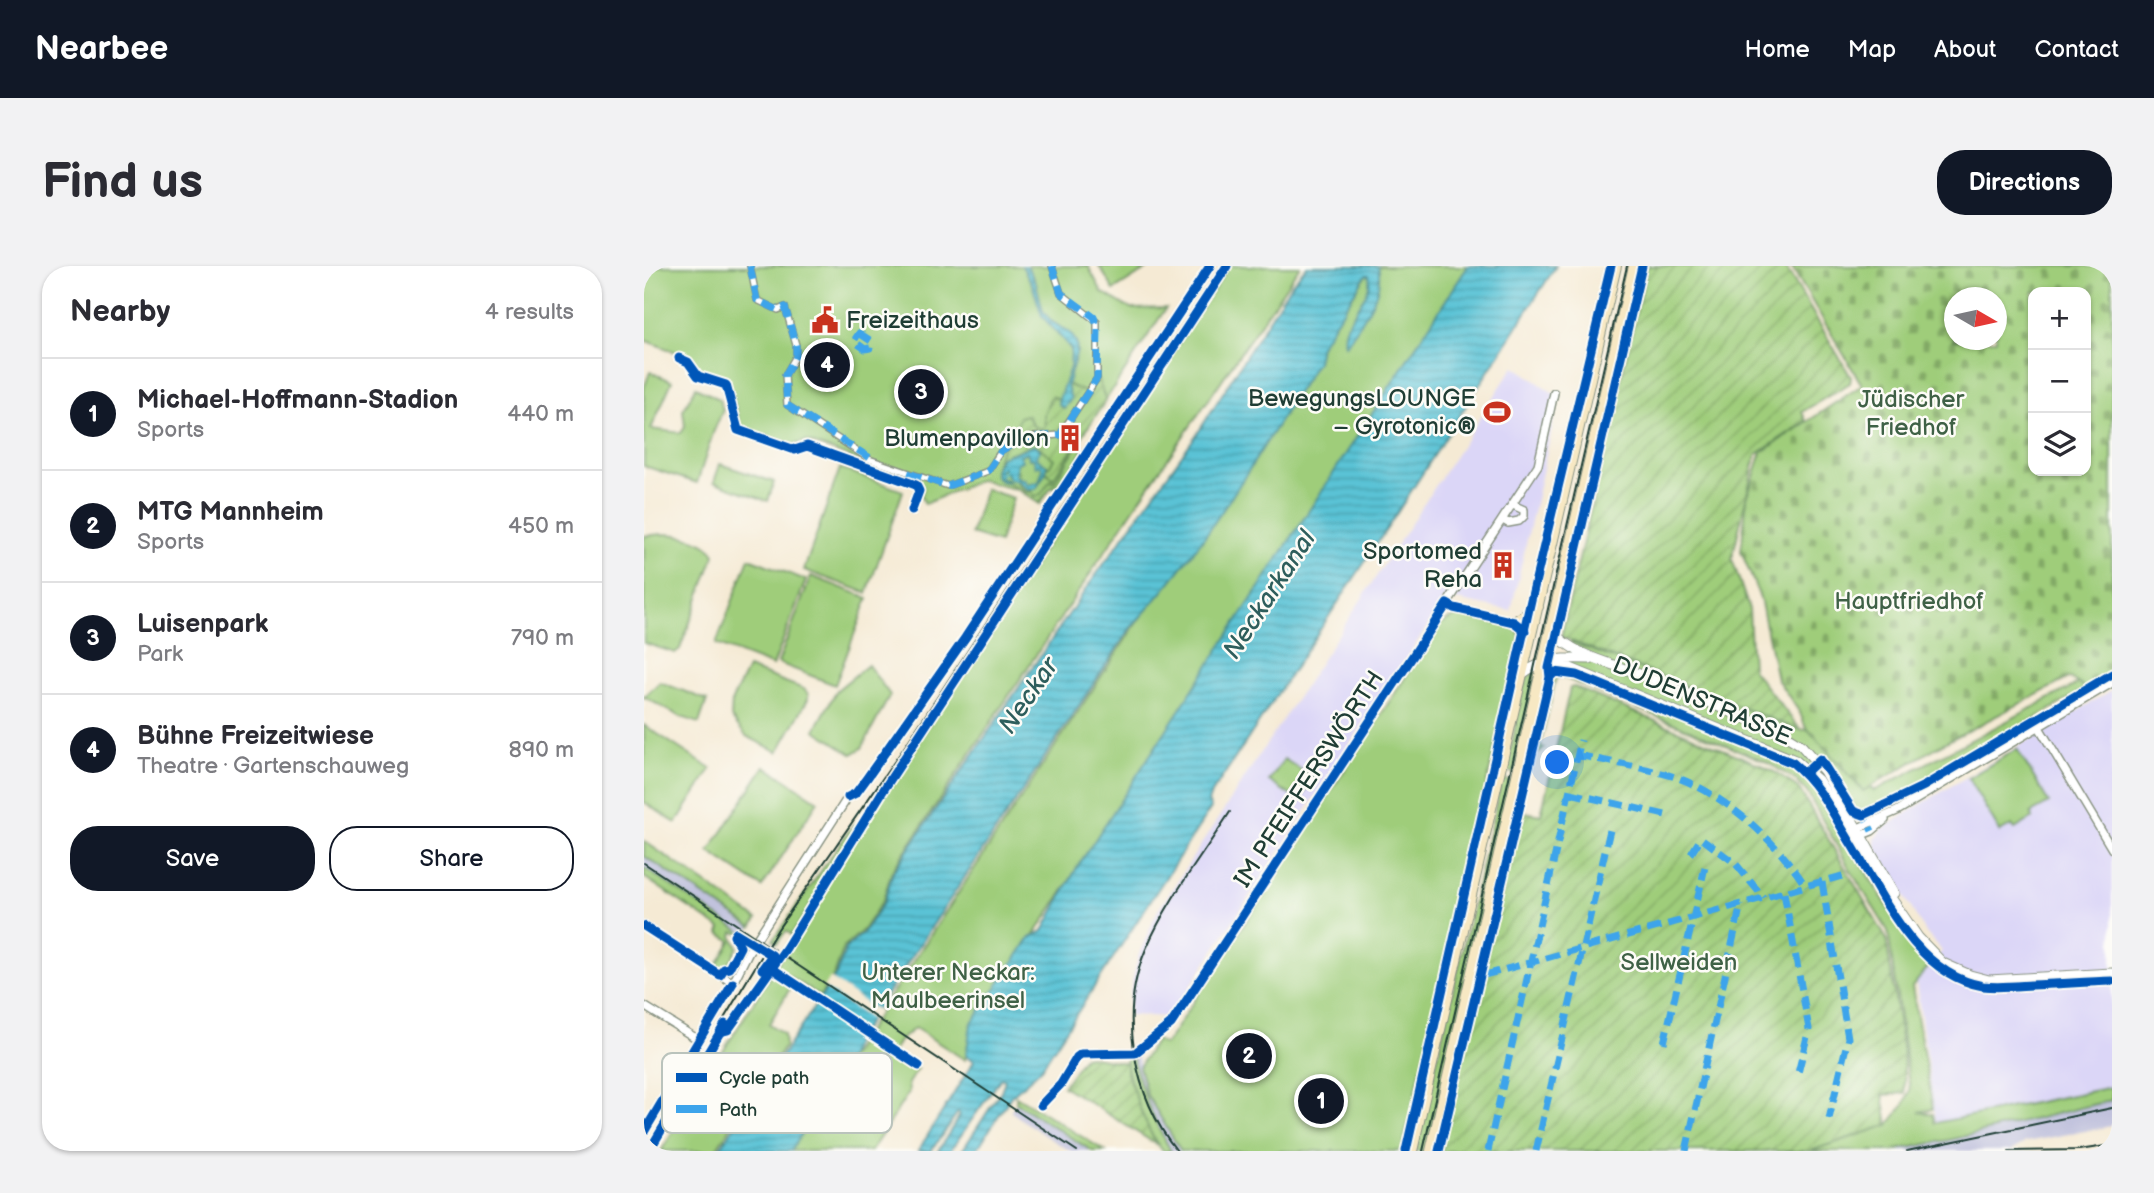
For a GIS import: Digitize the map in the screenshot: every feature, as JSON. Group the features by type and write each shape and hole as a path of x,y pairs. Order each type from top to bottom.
{"main road":[{"path":"1412,1151 1616,266"},
{"path":"1431,1151 1634,266"},
{"path":"1553,538 1565,539 1569,553"},
{"path":"1531,638 1514,622 1538,607"},
{"path":"1503,761 1507,776 1517,776"}],"street":[{"path":"750,266 757,300 778,310 785,307 789,317 796,356 785,375 787,405 869,459 948,486 988,471 1001,451 1012,444 1031,438 1060,435 1097,378 1097,322 1061,293 1052,266"},
{"name":"IM PFEIFFERSWÖRTH","path":"1161,1031 1171,1024 1538,465 1554,393"},
{"name":"IM PFEIFFERSWÖRTH","path":"1503,520 1508,523 1519,521 1524,516 1524,510 1513,505"},
{"path":"1447,604 1514,622"},
{"name":"DUDENSTRASSE","path":"1551,629 1567,645 1595,659 1783,734 1801,745 1824,771 1908,922 1927,948 1943,962 1970,975 1999,979 2112,973"},
{"name":"DUDENSTRASSE","path":"1544,661 1595,659"},
{"path":"1522,674 1544,661"},
{"name":"DUDENSTRASSE","path":"1536,692 1549,672 1562,666 1568,667 1781,753 1795,760 1818,780 1858,834"},
{"path":"1858,834 2112,683"},
{"path":"2039,727 2109,836 2112,849"},
{"path":"691,1053 749,951 848,797"},
{"path":"644,926 733,983"},
{"path":"644,1006 699,1040"},
{"path":"644,1132 662,1102"}],"shaded area":[{"path":"1514,366 1559,397 1511,611 1446,598 1170,1017 1129,1015 1131,986 1139,954 1157,912"},
{"path":"2112,690 2112,1087 1936,1123 1916,982 1942,951 1926,933 1876,848 1875,839 1881,830 1923,803"},
{"path":"644,856 752,927 746,935 644,868"},
{"path":"1137,1054 1147,1095 1181,1151 1171,1151 1154,1122 1143,1096 1132,1056"},
{"path":"2112,1100 2112,1126 2026,1142 2011,1151 1891,1151 1954,1139 2052,1112"},
{"path":"1016,1103 1092,1151 1071,1151 1045,1136 1010,1111"}],"green space":[{"path":"644,266 1088,266 1102,292 1131,309 1166,308 1079,441 1083,452 1061,486 1051,488 1040,504 1018,490 980,480 925,504 921,496 921,483 806,441 794,445 741,428 729,383 699,373 692,358 644,340"},
{"path":"1099,266 1149,266 1150,267 1114,290"},
{"path":"1229,266 1300,266 1132,511 892,871 883,900 863,930 844,947 835,973 820,996 775,967 873,809"},
{"name":"Unterer Neckar: Maulbeerinsel","path":"1372,266 1469,266 973,1030 965,1060 915,1028 899,1041 892,1053 853,1053"},
{"path":"1647,266 1785,266 1851,377 1850,383 1802,412 1806,421 1756,455 1732,559 1749,609 1752,669 1799,728 1797,729 1561,637"},
{"name":"Hauptfriedhof","path":"1791,266 2112,266 2112,672 2086,688 2069,678 1944,743 1863,791 1805,726 1800,713 1777,679 1760,598 1741,551 1747,497 1762,452 1862,385"},
{"path":"650,372 672,381 651,429 681,433 685,427 683,410 696,387 719,399 723,410 697,483 644,466 644,388"},
{"path":"1097,378 1106,400 1079,441 1083,452 1061,486 1051,488 1040,504 1001,478 1001,467 1012,467 1019,472 1017,483 1025,492 1031,490 1034,497 1041,494 1050,481 1054,483 1078,444 1074,441 1076,437 1068,432 1063,439 1075,445 1053,479 1042,467 1044,463 1049,467 1054,459 1036,445 1007,454 995,468 1002,446 1013,441 1019,417 1027,415 1034,427 1043,429 1044,414 1051,396 1059,399 1058,404 1069,385 1087,393"},
{"path":"720,464 774,482 768,501 714,482"},
{"path":"840,468 903,491 867,593 804,570"},
{"path":"985,489 1013,498 999,543 971,534"},
{"path":"662,534 698,541 715,554 680,649 675,653 644,643 644,536"},
{"path":"749,558 806,580 773,666 716,644"},
{"path":"811,576 868,598 835,685 778,663"},
{"path":"1457,615 1512,626 1520,634 1520,640 1402,1151 1181,1151 1147,1095 1139,1067 1156,1040 1165,1045 1440,624"},
{"path":"1571,642 1797,729 1807,730 1812,721 1874,791 2087,679 2094,684 1925,784 1865,814 1826,809 1911,943 1930,965 1912,987 1933,1109 1919,1112 1933,1114 1935,1123 2112,1087 2112,1100 1954,1139 1891,1151 1810,1151 1888,1125 1904,1105 1910,1090 1888,931 1807,792 1797,781 1767,762 1562,677 1556,678 1540,746 1544,748 1539,753 1535,752 1552,677 1564,674"},
{"path":"868,665 890,695 862,748 852,754 815,730 837,690"},
{"path":"748,668 804,689 808,694 808,699 778,752 746,736 731,717 732,700"},
{"path":"1538,668 1512,773 1507,770 1522,690 1527,678"},
{"path":"660,682 707,700 699,723 681,717 644,697"},
{"name":"Sellweiden","path":"1574,687 1761,765 1799,789 1886,938 1903,1053 1905,1093 1883,1095 1888,1125 1810,1151 1440,1151 1519,811 1541,815 1570,688"},
{"path":"644,725 711,769 676,823 644,802"},
{"path":"2017,749 2049,803 2031,813 2033,818 2015,829 2012,825 2000,832 1968,778"},
{"path":"1284,759 1314,778 1299,801 1269,781"},
{"path":"765,766 818,801 762,887 709,852"},
{"path":"1502,778 1512,782 1427,1151 1416,1151"},
{"path":"854,824 859,828 792,935 786,931 777,943 773,940"},
{"path":"644,841 757,919 752,927 644,856"},
{"path":"644,868 749,937 733,932 732,936 738,947 728,966 721,969 716,966 731,941 719,933 721,929 644,877"},
{"path":"773,971 792,985 769,1024 784,1034 785,1046 780,1053 722,1053"},
{"name":"Unterer Neckar: Maulbeerinsel","path":"892,1053 918,1069 908,1083 909,1092 892,1118"},
{"path":"1126,1056 1132,1056 1148,1105 1171,1151 1163,1151 1144,1120 1130,1080"},
{"path":"1084,1057 1126,1063 1142,1114 1156,1144 1063,1086"},
{"path":"1016,1096 1105,1151 1092,1151 1016,1103"},
{"path":"672,1133 727,1133 715,1151 661,1151"},
{"name":"Unterer Neckar: Maulbeerinsel","path":"800,1133 883,1133 871,1151 788,1151"}],"water":[{"path":"1022,266 1027,266 1036,283 1043,311 1051,321 1071,334 1076,342 1077,351 1067,386 1071,399 1064,408 1058,402 1070,367 1071,349 1042,316 1032,284"},
{"name":"Neckar","path":"1307,266 1378,266 1375,297 1347,344 1345,345 1347,326 1367,293 1369,275 1366,275 1320,346 1317,362 1208,532 1159,596 1132,626 855,1042 850,1053 784,1053 837,973 846,948 863,933 884,902 893,872 1086,589 1199,431 1290,286"},
{"name":"Neckarkanal","path":"1468,266 1556,266 1210,796 1208,802 1211,808 1040,1070 1011,1096 976,1151 962,1151 1001,1091 1005,1080 1001,1078 950,1151 938,1151 960,1115 958,1112 931,1151 918,1151 974,1061 966,1055 971,1024 1030,938 1043,931 1076,869"},
{"path":"1034,445 1040,450 1036,458 1047,465 1046,472 1036,489 1028,490 1018,481 1009,479 1003,467 1000,470 1001,477 1009,482 1001,481 995,475 995,469 1001,457","holes":["1027,452 1029,459 1033,458 1036,467 1040,465 1043,468 1039,482 1027,485 1025,480 1015,476 1017,463 1022,461 1020,455"]},
{"path":"730,1133 802,1133 791,1151 718,1151"}],"pier":[{"path":"830,978 879,1012 873,1021 823,987"}],"waterway":[{"path":"1000,473 1005,470"}],"tram line":[{"path":"1423,1151 1627,266"}],"railway":[{"path":"703,1053 778,929 903,749 1221,266"},
{"path":"1177,1151 1150,1105 1134,1054 1133,1000 1137,974 1154,931 1174,896 1230,812"},
{"path":"644,863 1077,1151"},
{"path":"1907,1151 2112,1108"},
{"path":"644,1151 662,1121"},
{"path":"2009,1151 2079,1150 2112,1145"}],"marked path":[{"path":"750,266 757,300 778,310 785,307 796,345 796,356 785,375 787,405 875,461"},
{"path":"908,473 948,486 988,471 1001,451 1012,444 1031,437 1060,435 1097,378 1098,329 1094,317 1061,293 1052,266"},
{"path":"859,333 871,341 870,348 865,349 854,341 859,333"},
{"path":"1488,1151 1581,740"},
{"path":"1578,755 1672,776 1711,794 1765,837 1795,870 1806,887"},
{"path":"1570,793 1665,815"},
{"path":"1871,813 1864,815 1872,831"},
{"path":"1536,1151 1610,830"},
{"path":"1691,854 1701,838 1735,863 1764,898"},
{"path":"1664,1043 1705,867"},
{"path":"1485,975 1849,874"},
{"path":"1822,882 1848,1038 1829,1119"},
{"path":"1784,893 1809,1029 1798,1073"},
{"path":"1686,1151 1741,904"}],"cycle path":[{"path":"848,797 856,793 965,638 1210,266"},
{"path":"720,1032 728,1030 786,948 886,786 1227,266"},
{"path":"1406,1151 1531,600 1611,266"},
{"path":"1439,1151 1550,677 1549,668 1642,266"},
{"path":"679,358 688,362 698,376 726,385 738,430 795,450 807,446 916,485 919,491 912,510"},
{"path":"1041,1105 1061,1084 1081,1054 1135,1053 1171,1024 1447,604 1514,622 1525,631"},
{"path":"1550,677 1555,672 1577,675 1793,763 1826,801 1904,931 1939,967 1960,979 1995,987 2112,981"},
{"path":"1805,773 1820,759 1853,811 1864,815 1924,786 2112,674"},
{"path":"644,926 720,975 724,969 729,968 740,947 734,936 736,933 772,955 762,969"},
{"path":"770,967 919,1066"},
{"path":"691,1053 733,983"},
{"path":"708,1053 725,1024"},
{"path":"644,1132 662,1102"},
{"path":"649,1151 662,1129"}],"place":[{"name":"Freizeithaus","path":"825,320"},
{"name":"Bühne Freizeitwiese","path":"827,365"},
{"name":"Luisenpark","path":"921,392"},
{"name":"BewegungsLOUNGE – Gyrotonic®","path":"1497,412"},
{"name":"Blumenpavillon","path":"1070,438"},
{"name":"Sportomed Reha","path":"1503,565"},
{"name":"MTG Mannheim","path":"1249,1056"},
{"name":"Michael-Hoffmann-Stadion","path":"1321,1101"}],"park label":[{"name":"Jüdischer Friedhof","path":"1911,413"}]}
